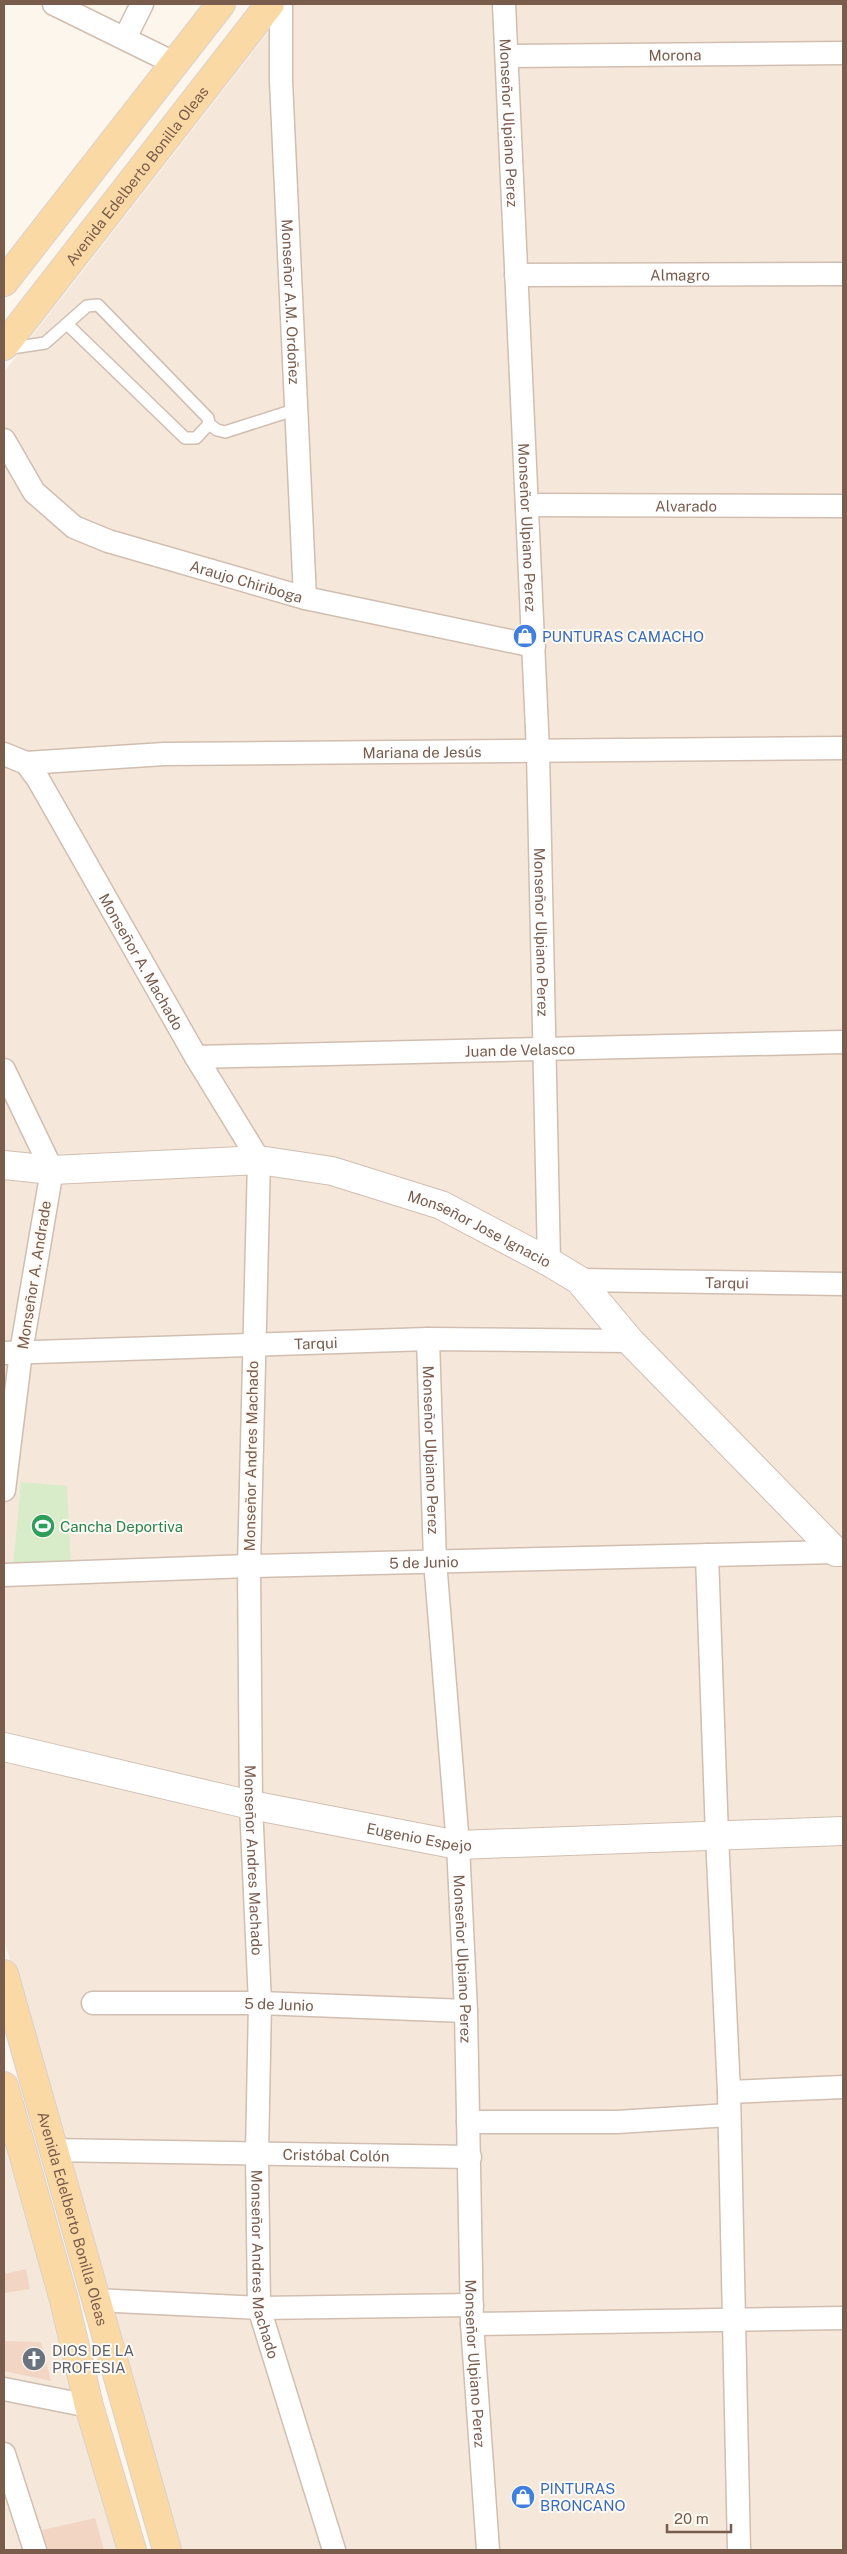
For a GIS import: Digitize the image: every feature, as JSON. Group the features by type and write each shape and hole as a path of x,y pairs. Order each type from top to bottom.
{"main road":[{"path":"4,282 221,4"},
{"name":"Avenida Edelberto Bonilla Oleas","path":"4,346 270,4"},
{"name":"Avenida Edelberto Bonilla Oleas","path":"4,1974 52,2150 167,2550"},
{"name":"Avenida Edelberto Bonilla Oleas","path":"4,2086 64,2300 89,2406 132,2550"}],"street":[{"path":"54,4 176,64"},
{"path":"125,38 142,4"},
{"name":"Monseñor A.M. Ordoñez","path":"281,4 282,91 305,598"},
{"name":"Monseñor Ulpiano Perez","path":"504,4 538,751 549,1262"},
{"name":"Morona","path":"506,56 843,53"},
{"name":"Almagro","path":"516,275 843,274"},
{"name":"Araujo Chiriboga","path":"4,440 34,492 74,527 108,541 305,598 534,646"},
{"name":"Alvarado","path":"527,505 843,506"},
{"name":"Mariana de Jesús","path":"4,754 26,763 164,754 843,748"},
{"name":"Monseñor A. Machado","path":"26,763 38,779 196,1057 259,1160"},
{"name":"Juan de Velasco","path":"196,1057 843,1042"},
{"path":"4,1070 52,1170"},
{"name":"Monseñor Jose Ignacio","path":"4,1164 52,1170 259,1160 332,1171 441,1205 579,1280 630,1341 840,1552"},
{"name":"Monseñor Andres Machado","path":"259,1160 249,1566 251,1806 260,2003 257,2154 259,2308 334,2550"},
{"name":"Monseñor A. Andrade","path":"4,1490 13,1352 52,1170"},
{"name":"Tarqui","path":"579,1280 843,1284"},
{"name":"Monseñor Ulpiano Perez","path":"428,1339 435,1561 458,1846 466,2010 472,2315 488,2550"},
{"name":"Tarqui","path":"13,1352 254,1346 428,1339 630,1341"},
{"name":"5 de Junio","path":"5,1576 249,1566 840,1552"},
{"path":"707,1555 717,1836 729,2092 736,2321 739,2550"},
{"name":"Eugenio Espejo","path":"4,1747 251,1806 458,1846 843,1831"},
{"name":"5 de Junio","path":"93,2003 260,2003 466,2010"},
{"path":"729,2092 843,2086"},
{"path":"468,2122 617,2122 729,2115"},
{"name":"Cristóbal Colón","path":"52,2150 470,2157"},
{"path":"95,2300 472,2315 736,2321 843,2318"},
{"path":"4,2389 89,2406"},
{"path":"4,2454 35,2550"}],"lane":[{"path":"4,350 45,343 86,306 98,305 208,418 210,424 216,430 225,432 297,408"},
{"path":"68,324 185,438 196,438 210,424"}],"shaded area":[{"path":"290,4 843,4 843,1823 458,1838 252,1798 4,1734 4,372"},
{"path":"4,1761 248,1818 457,1858 843,1844 843,2550 176,2550 4,1939"},
{"path":"4,2143 122,2550 4,2550"}],"green space":[{"name":"Cancha Deportiva","path":"21,1482 67,1486 71,1566 13,1566"}],"building":[{"path":"26,2269 30,2289 4,2293 4,2274"},
{"path":"4,2341 41,2342 51,2381 4,2371"},
{"path":"95,2518 104,2550 48,2550 42,2530"}],"place":[{"name":"PUNTURAS CAMACHO","path":"525,636"},
{"name":"Cancha Deportiva","path":"43,1526"},
{"name":"DIOS DE LA PROFESIA","path":"34,2359"},
{"name":"PINTURAS BRONCANO","path":"523,2497"}]}
